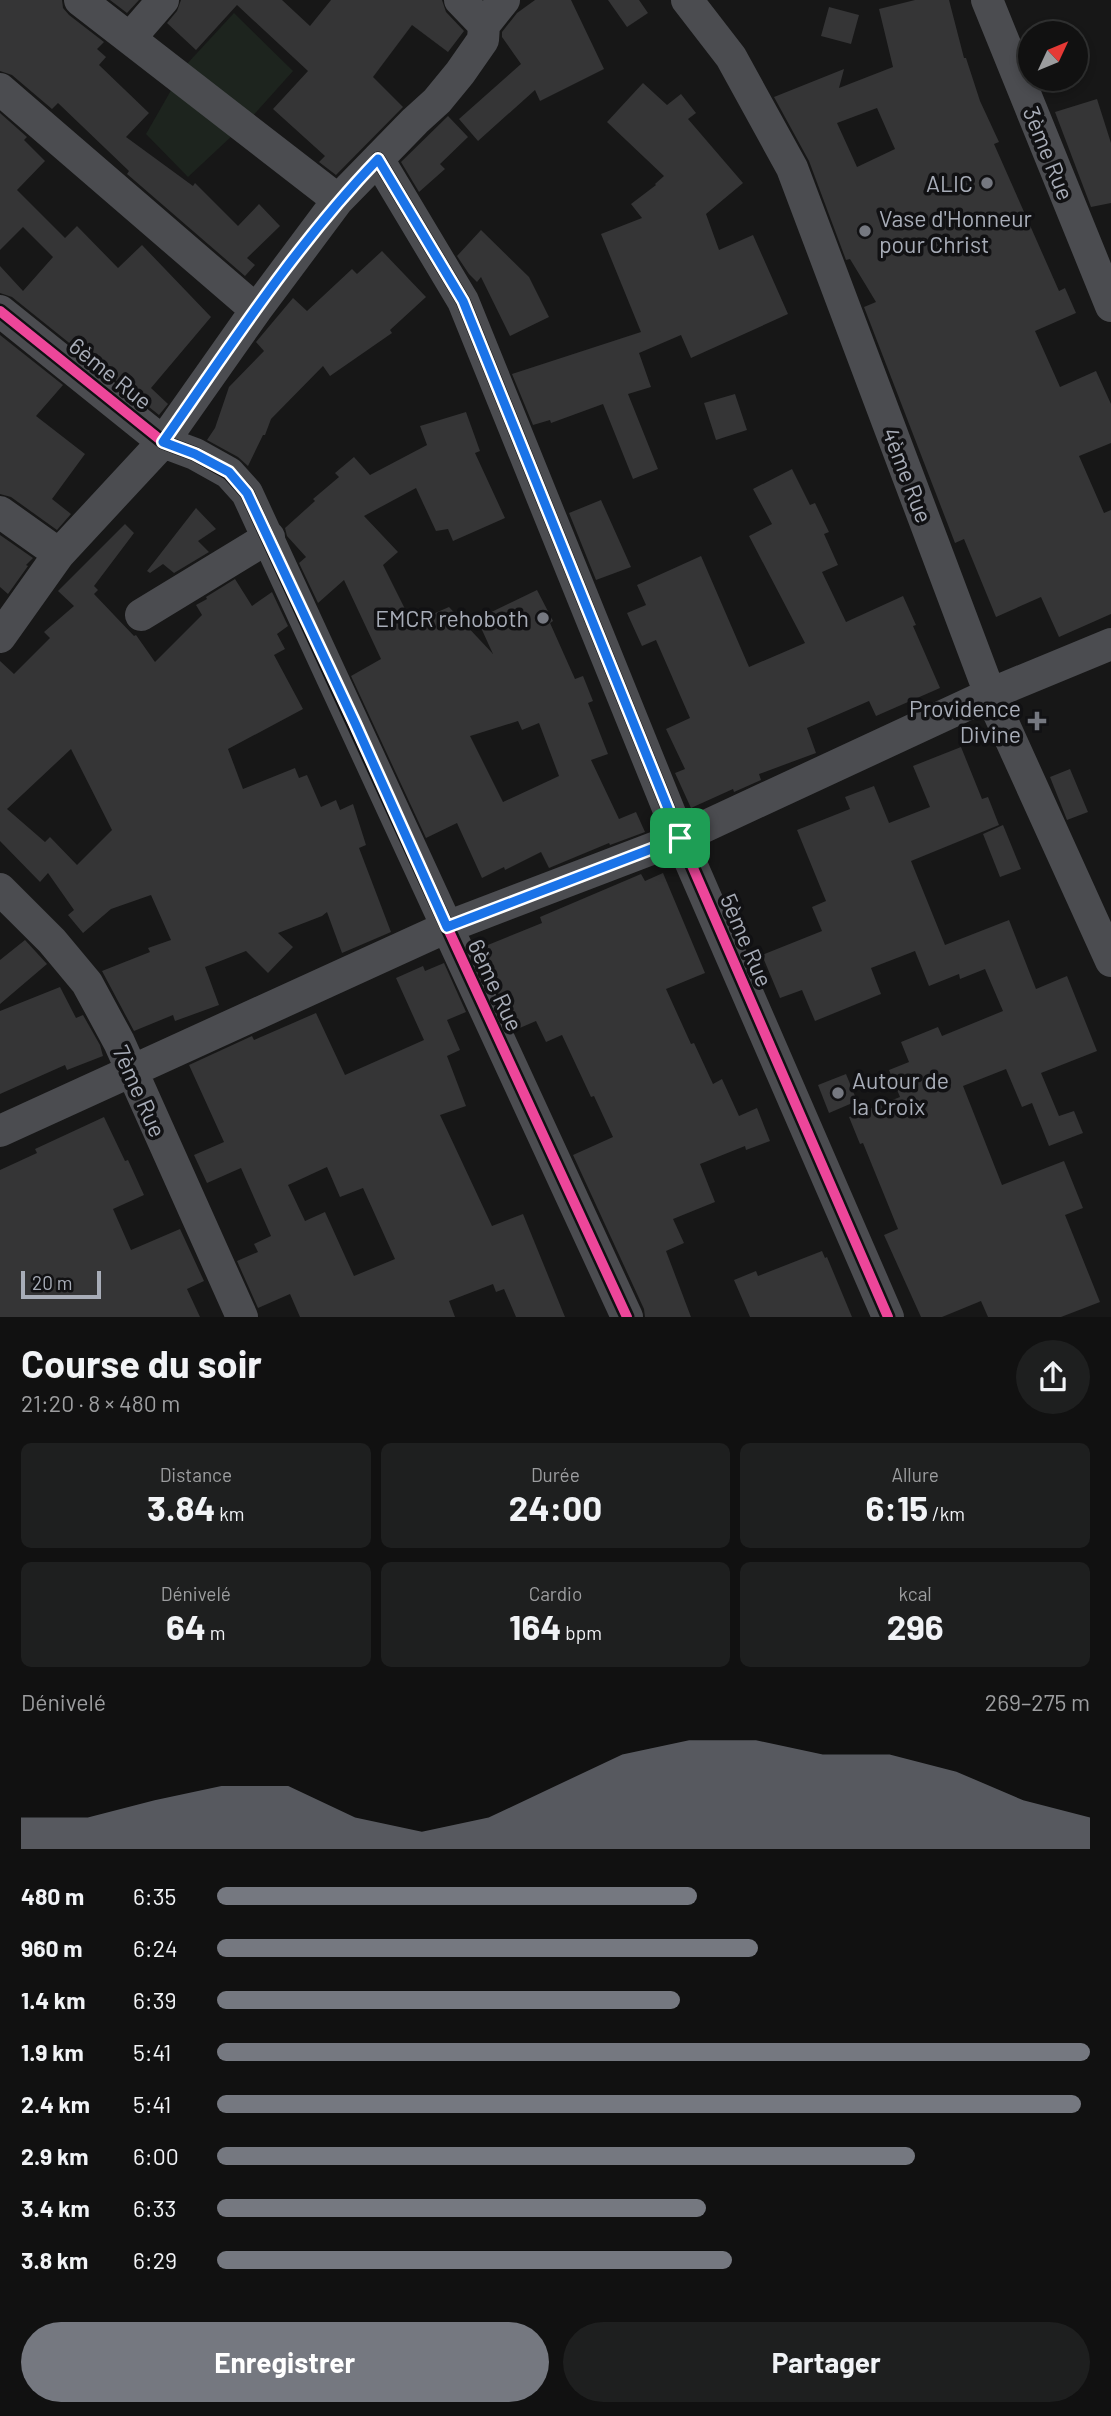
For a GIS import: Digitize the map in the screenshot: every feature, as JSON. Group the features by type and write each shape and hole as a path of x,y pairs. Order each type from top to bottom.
{"street":[{"path":"80,0 338,200"},
{"path":"131,37 163,0"},
{"path":"460,0 484,25"},
{"path":"0,637 59,554 163,442 338,200 438,101 460,74 483,40 484,25 504,0"},
{"name":"4ème Rue","path":"687,0 731,57 792,168 990,694 1111,961"},
{"name":"3ème Rue","path":"987,0 1111,306"},
{"path":"0,89 256,310"},
{"name":"5ème Rue","path":"378,159 463,301 680,838 888,1317"},
{"name":"6ème Rue","path":"0,311 163,442 195,454 229,472 247,493 627,1317"},
{"path":"0,512 59,554"},
{"path":"141,615 269,537"},
{"path":"0,1132 447,927 680,838 990,694 1111,644"},
{"name":"7ème Rue","path":"0,889 52,941 87,983 119,1042 242,1317"}],"shaded area":[{"path":"234,13 293,71 249,120 188,177 146,134 185,66"}],"building":[{"path":"0,0 62,0 63,8 69,15 104,42 97,49 106,57 99,65 149,113 126,137 193,186 195,183 238,226 259,204 280,226 247,258 255,265 245,276 127,174 129,171 58,103 52,109 12,75 0,71"},
{"path":"110,0 139,0 127,13"},
{"path":"181,0 282,0 310,26 331,0 442,0 446,12 464,31 448,52 412,25 373,77 403,107 336,175 319,162 325,156 273,109 308,71 237,5 196,50 167,23 177,11"},
{"path":"535,0 571,0 604,69 540,101 535,90 478,141 459,119 521,64 502,37 502,32 517,13"},
{"path":"608,0 639,0 648,13 627,27"},
{"path":"915,0 949,0 964,58 999,142 994,144 1059,291 1065,288 1076,313 1035,331 1060,387 1096,371 1111,404 1111,443 1079,456 1104,513 1111,510 1111,614 1059,637 1041,597 996,617 964,539 955,543 864,307 876,302 850,259 846,260 809,161 774,97 844,69 839,88 893,67 879,9","holes":["877,108 895,149 857,167 837,123"]},
{"path":"829,7 859,15 851,44 821,36"},
{"path":"643,83 667,105 681,94 696,113 688,119 743,183 706,214 719,250 753,235 788,314 691,358 681,335 639,353 651,387 628,394 658,469 633,479 603,404 551,423 550,420 533,425 512,374 641,332 601,234 642,218 631,204 664,176 607,122"},
{"path":"1097,99 1111,143 1111,203 1091,207 1055,112"},
{"path":"0,113 27,137 24,140 45,161 17,190 65,238 77,226 118,268 142,245 211,317 151,388 168,404 159,415 12,297 0,293 0,266 23,291 53,257 23,227 0,250"},
{"path":"448,116 468,137 440,164 445,169 419,192 401,162"},
{"path":"481,230 529,277 549,317 510,336 481,277 477,282 457,256"},
{"path":"382,251 426,297 390,330 392,333 330,376 323,366 271,419 248,466 238,457 207,440 215,428 229,387 264,351 256,342 293,298 307,311 352,269 357,274"},
{"path":"0,335 63,385 36,416 85,454 52,499 71,514 57,530 11,497 0,494"},
{"path":"735,394 747,430 716,440 704,403"},
{"path":"466,412 480,451 475,453 505,518 453,541 448,529 436,531 416,488 364,516 398,552 383,565 412,623 449,607 493,654 477,619 537,590 553,621 550,623 575,679 583,676 593,701 588,703 608,754 591,760 619,819 636,812 645,832 610,845 609,843 549,868 541,852 482,878 457,823 426,838 351,676 381,659 344,580 318,603 299,563 306,557 287,536 285,528 339,477 335,473 354,457 370,475 427,445 420,426","holes":["518,721 522,730 539,723 559,776 503,802 470,736"]},
{"path":"792,469 810,505 815,503 829,532 824,534 838,565 822,572 846,622 903,596 940,688 876,716 869,701 807,728 816,753 759,774 761,780 691,808 675,773 685,769 666,729 690,718 656,640 642,646 627,613 646,605 637,585 701,556 749,667 805,643 749,536 772,524 753,489"},
{"path":"601,500 631,567 596,580 569,513"},
{"path":"196,508 216,529 198,541 209,552 174,573 163,564 150,573 147,571"},
{"path":"125,524 134,533 94,586 98,590 94,594 134,636 136,635 155,662 202,615 196,605 235,579 252,606 272,592 288,626 277,634 285,649 274,655 303,709 228,749 243,789 295,768 299,778 307,775 321,807 336,800 340,810 353,804 366,845 359,848 391,932 342,953 327,912 278,933 293,947 268,973 246,951 205,967 219,1005 175,1021 173,1015 134,1031 102,971 150,952 148,948 171,940 151,895 111,909 83,933 68,915 74,910 48,873 40,882 0,841 0,661 14,674 50,638 44,632 74,606 58,591","holes":["71,749 112,830 77,865 50,837 45,842 7,809"]},
{"path":"0,535 33,558 8,594 0,587"},
{"path":"961,747 982,799 988,797 999,825 911,861 945,945 1009,920 1036,989 1067,976 1097,1051 1041,1073 1059,1116 1074,1111 1083,1133 1049,1146 1032,1103 1022,1107 1006,1069 963,1086 1002,1185 1064,1161 1083,1208 1065,1215 1100,1302 1061,1317 988,1317 981,1301 942,1317 921,1317 884,1235 898,1229 863,1143 860,1144 849,1117 900,1097 889,1070 909,1062 901,1042 938,1027 942,1036 1003,1011 985,969 960,979 959,974 929,986 915,951 871,968 881,994 815,1021 802,990 780,998 762,955 822,931 812,907 826,901 797,830 850,809 845,797 874,786 889,823 930,807 913,766"},
{"path":"1070,769 1088,812 1067,820 1050,777"},
{"path":"1003,825 1021,869 1000,877 983,834"},
{"path":"663,873 705,973 666,989 713,1084 722,1079 739,1116 757,1108 770,1141 746,1150 745,1146 700,1164 715,1202 673,1219 684,1243 666,1251 691,1317 645,1317 644,1309 573,1155 613,1137 562,1035 546,1042 536,1021 515,1030 478,949 542,923 540,917 641,874 645,881"},
{"path":"25,940 47,964 0,1004 0,960"},
{"path":"444,963 466,1012 447,1020 460,1050 447,1056 466,1106 440,1115 492,1226 523,1214 565,1317 516,1317 504,1289 496,1292 493,1284 449,1301 455,1317 300,1317 290,1294 258,1308 237,1261 258,1252 254,1244 271,1236 241,1168 207,1183 194,1155 224,1142 189,1065 252,1036 254,1040 316,1013 345,1075 424,1040 396,978 423,966 425,971","holes":["327,1167 340,1197 363,1188 395,1259 354,1276 325,1212 305,1221 288,1185"]},
{"path":"60,987 76,1018 83,1015 100,1045 103,1056 67,1070 65,1065 0,1094 0,1011"},
{"name":"Autour de la Croix","path":"846,1074 857,1101 829,1113 818,1085"},
{"path":"104,1117 144,1195 113,1209 131,1250 180,1229 204,1281 187,1289 200,1317 0,1317 0,1170 37,1153 35,1149"},
{"path":"822,1251 852,1317 750,1317 734,1280 756,1271 758,1276"}],"cycle path":[{"path":"378,159 463,301 680,838 888,1317"},
{"path":"0,311 163,442 195,454 229,473 247,493 627,1317"}],"place":[{"name":"ALIC","path":"987,183"},
{"name":"Vase d'Honneur pour Christ","path":"865,231"},
{"name":"EMCR rehoboth","path":"543,618"},
{"name":"Providence Divine","path":"1037,721"},
{"name":"Autour de la Croix","path":"838,1093"}],"route":[{"path":"378,159 463,301 680,838 447,927 247,493 229,472 195,454 163,442 338,200 378,159"}]}
